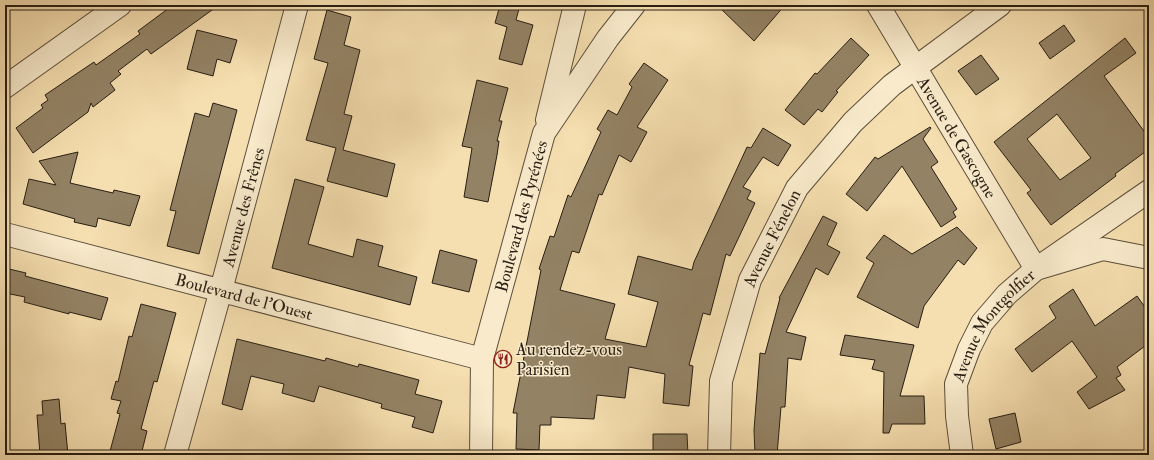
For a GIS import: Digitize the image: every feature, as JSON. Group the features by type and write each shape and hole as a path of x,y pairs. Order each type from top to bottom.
{"street":[{"path":"5,87 120,5"},
{"name":"Avenue des Frênes","path":"175,455 221,290 297,5"},
{"path":"544,133 575,5"},
{"name":"Boulevard des Pyrénées","path":"480,455 482,359 544,133 608,38 634,5"},
{"name":"Avenue de Gascogne","path":"878,5 1036,269"},
{"name":"Avenue Fénelon","path":"719,455 721,381 750,280 797,188 853,122 915,66 1000,5"},
{"path":"1036,269 1149,191"},
{"name":"Boulevard de l'Ouest","path":"5,234 482,359"},
{"name":"Avenue Montgolfier","path":"962,455 957,416 956,384 969,349 982,323 1007,294 1036,269 1103,249 1149,258"}],"building":[{"path":"173,5 219,5 151,54 147,49 118,71 121,74 110,83 115,90 93,107 91,103 88,112 33,153 16,128 43,108 41,105 48,100 45,95 94,62 96,65 140,34 138,31"},
{"path":"500,5 520,5 516,20 533,25 522,65 499,59 507,27 495,23"},
{"path":"717,5 785,5 754,41"},
{"path":"327,10 351,17 344,45 360,50 344,114 352,116 343,150 395,164 387,197 327,181 336,148 306,140 328,63 314,59"},
{"path":"1064,25 1075,41 1050,59 1039,43"},
{"path":"197,30 237,40 230,63 217,59 213,76 187,69"},
{"path":"851,38 869,55 836,91 838,92 822,112 818,109 804,125 785,110 815,73 817,74"},
{"path":"1125,38 1136,53 1104,76 1149,138 1149,149 1051,225 1027,193 1031,190 994,142","holes":["1057,114 1091,158 1060,180 1027,139"]},
{"path":"981,55 999,79 976,95 958,71"},
{"path":"644,63 668,80 637,127 647,132 631,162 619,155 602,195 599,194 579,253 572,251 560,290 615,304 605,339 646,347 658,302 628,294 638,256 692,270 694,262 747,147 751,148 763,128 791,145 778,166 763,157 743,187 751,191 747,199 755,203 730,256 726,254 710,315 703,313 689,365 693,366 689,406 663,403 665,374 629,367 625,398 597,395 594,419 551,417 551,425 540,425 539,450 516,449 517,413 513,413 541,270 539,269 550,236 554,237 568,195 571,197 601,132 597,129 608,110 617,115 632,87 629,84"},
{"path":"477,80 508,88 499,121 502,121 497,141 499,141 497,155 488,202 464,197 472,148 462,146"},
{"path":"213,103 237,110 199,254 167,246 176,211 170,210 195,113 209,117"},
{"path":"930,127 931,128 923,139 938,162 931,167 957,209 953,212 956,217 941,227 902,166 867,211 846,194 875,157 878,159"},
{"path":"78,152 70,183 113,193 114,190 140,196 130,226 98,218 96,227 74,222 75,219 23,204 29,179 56,185 39,161"},
{"path":"295,179 324,187 308,244 353,257 357,239 383,246 378,266 417,277 410,305 272,268"},
{"path":"823,216 837,223 827,245 840,252 828,275 816,268 786,332 806,337 801,360 788,358 785,407 781,407 777,455 755,455 754,430 760,353 765,354 779,298"},
{"path":"957,227 977,248 964,265 958,260 924,306 918,328 857,297 874,263 866,258 884,235 912,254"},
{"path":"440,250 477,260 469,292 432,283"},
{"path":"5,268 26,273 25,276 108,298 101,320 69,312 69,314 24,302 25,297 5,293"},
{"path":"1073,289 1095,326 1137,296 1149,313 1149,343 1117,367 1121,375 1116,378 1125,390 1089,409 1077,392 1097,377 1072,341 1032,372 1015,349 1056,318 1049,306"},
{"path":"141,304 176,313 157,382 154,381 141,429 147,431 141,455 109,455 120,414 117,413 121,401 111,399 116,381 118,382 129,336 132,337"},
{"path":"845,335 914,345 900,396 924,396 925,424 892,424 889,433 883,433 884,372 872,369 875,360 840,355"},
{"path":"237,339 325,361 326,358 358,367 359,364 419,380 415,394 442,401 433,433 412,427 415,417 381,408 382,404 319,386 314,402 282,393 284,384 251,376 242,410 222,404"},
{"path":"59,399 61,424 65,423 68,455 40,455 37,415 43,415 42,401"},
{"path":"1015,413 1021,442 996,449 989,419"},
{"path":"653,434 687,434 688,455 653,455"}],"place":[{"name":"Au rendez-vous Parisien","path":"503,359"}]}
